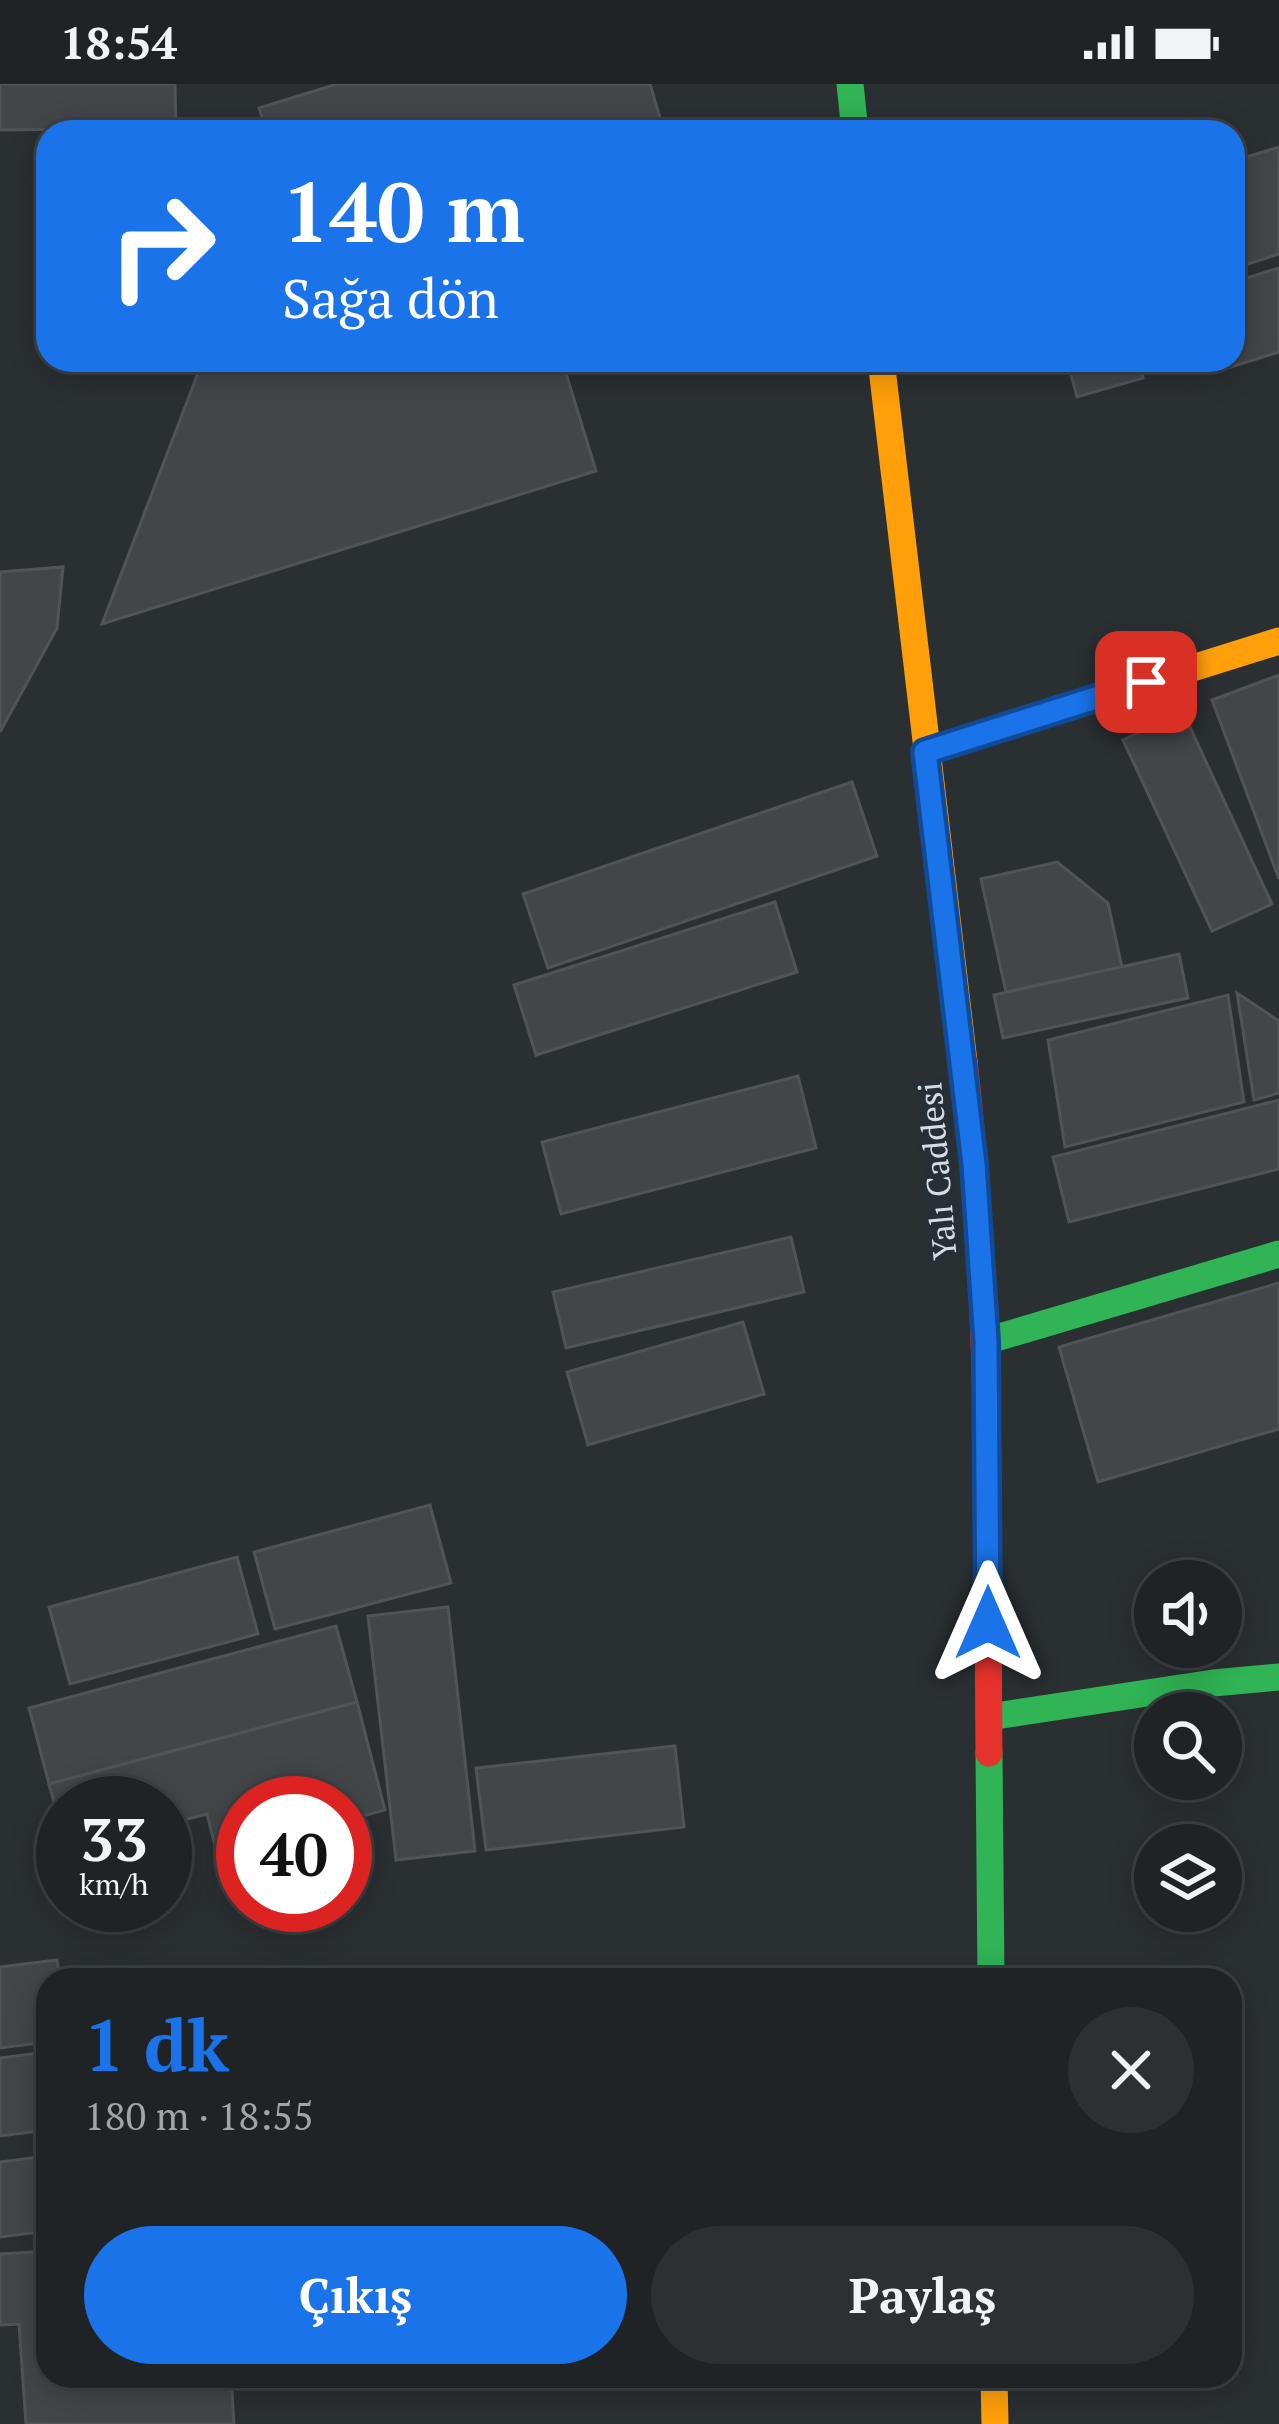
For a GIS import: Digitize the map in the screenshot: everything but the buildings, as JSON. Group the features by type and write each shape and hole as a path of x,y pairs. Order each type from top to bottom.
{"street":[{"path":"850,84 854,120"},
{"name":"Yalı Caddesi","path":"882,372 970,1119 986,1341 991,1968"},
{"path":"925,752 1279,641"},
{"path":"986,1341 1279,1254"},
{"path":"989,1718 1279,1676"},
{"path":"994,2388 994,2424"}],"traffic: fast":[{"path":"850,84 854,120"},
{"path":"986,1341 1279,1254"},
{"path":"989,1717 1279,1677"},
{"path":"989,1753 991,1968"}],"traffic: slow":[{"path":"882,372 964,1062"},
{"path":"925,752 1279,641"},
{"path":"994,2388 995,2424"}],"traffic: jam":[{"path":"964,1062 983,1320 989,1753"}],"route":[{"path":"988,1623 986,1341 974,1164 925,752 1146,682"}]}
